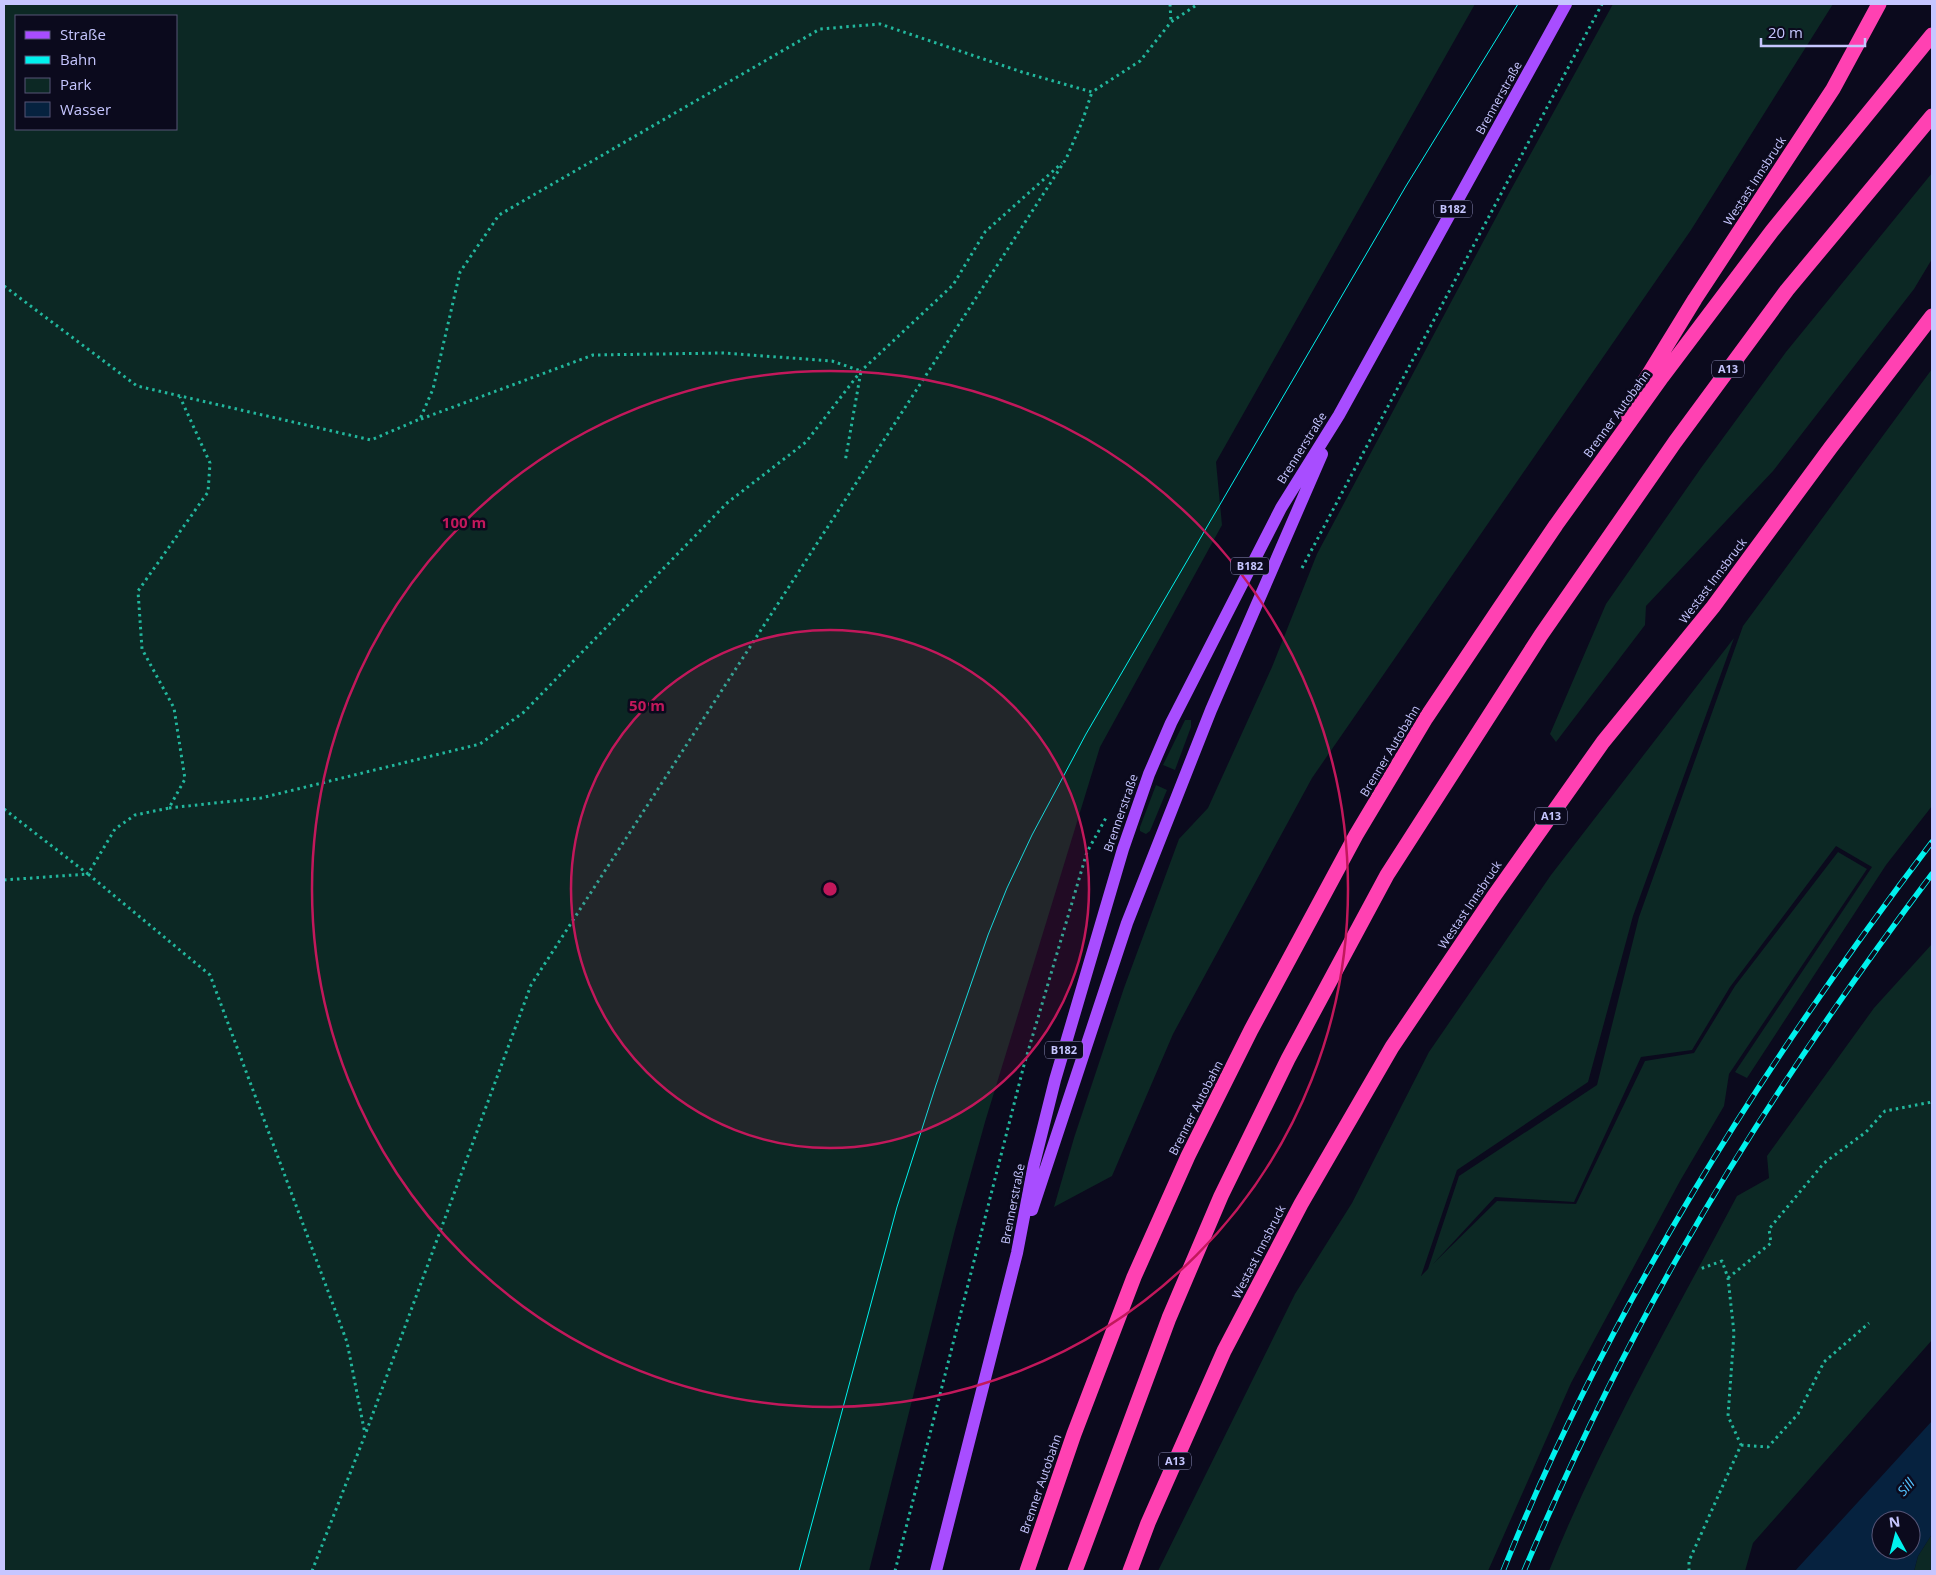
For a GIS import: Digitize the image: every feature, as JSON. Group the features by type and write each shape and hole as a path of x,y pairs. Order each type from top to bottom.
{"highway":[{"name":"Westast Innsbruck","path":"1556,525 1695,299 1833,89 1879,4"},
{"name":"Brenner Autobahn","path":"1027,1571 1074,1434 1134,1277 1188,1156 1252,1030 1356,835 1426,718 1556,525 1662,377 1772,231 1932,35"},
{"name":"A13","path":"1075,1571 1169,1318 1221,1196 1288,1059 1387,875 1541,635 1675,442 1787,290 1932,116"},
{"name":"Westast Innsbruck","path":"1130,1571 1148,1523 1224,1351 1301,1204 1392,1047 1494,896 1603,742 1713,607 1831,447 1932,316"}],"main road":[{"name":"Brennerstraße","path":"936,1571 1017,1253 1034,1164 1055,1080 1123,849 1149,774 1171,723 1281,508 1339,415 1566,4"},
{"name":"Brennerstraße","path":"1017,1253 1058,1135 1126,923 1211,710 1339,415"}],"path":[{"path":"1170,4 1171,22"},
{"path":"312,1571 365,1435 531,985 1066,159 1082,122 1092,92 1140,61 1171,22 1198,4"},
{"path":"1298,575 1602,4"},
{"path":"420,419 433,389 460,272 499,215 820,29 880,24 1022,72 1092,92"},
{"path":"88,874 115,829 135,815 169,808 261,798 480,744 524,712 727,503 806,442 861,371 953,285 985,232 1066,159"},
{"path":"4,286 137,386 371,440 420,419 593,355 723,353 832,361 861,371"},
{"path":"845,462 861,371"},
{"path":"169,808 186,779 174,708 142,650 138,591 208,492 210,463 180,396"},
{"path":"4,809 88,874 210,976 347,1342 365,1435"},
{"path":"895,1571 1024,1065 1088,852 1110,810"},
{"path":"4,880 88,874"},
{"path":"1728,1278 1771,1243 1769,1229 1824,1163 1866,1132 1885,1111 1932,1102"},
{"path":"1689,1571 1689,1561 1741,1445 1728,1416 1734,1333 1728,1278 1722,1261 1700,1269"},
{"path":"1741,1445 1768,1447 1798,1414 1824,1362 1869,1323"}],"green space":[{"path":"4,4 1475,4 1216,462 1222,525 1100,747 985,1122 955,1230 869,1571 4,1571"},
{"path":"1613,4 1833,4 1691,230 1312,778 1173,1034 1112,1176 1054,1207 1074,1138 1124,988 1179,839 1208,808 1272,667 1317,554 1508,195"},
{"path":"1932,173 1932,259 1914,289 1773,471 1646,606 1645,625 1556,742 1550,734 1606,604 1701,468 1786,352"},
{"path":"1932,369 1932,806 1886,865 1747,1078 1735,1072 1872,867 1836,846 1730,987 1692,1050 1641,1057 1574,1202 1495,1197 1433,1264 1497,1201 1576,1204 1645,1061 1694,1053 1735,986 1838,852 1867,869 1729,1074 1724,1106 1680,1181 1571,1383 1488,1571 1158,1571 1295,1294 1352,1203 1429,1052 1551,875 1734,638 1633,916 1588,1082 1457,1170 1421,1276 1428,1269 1459,1176 1597,1085 1639,917 1743,626"},
{"path":"1185,720 1191,720 1191,727 1175,770 1163,765"},
{"path":"1156,785 1167,790 1150,831 1146,834 1140,831 1140,827"},
{"path":"1932,944 1932,1340 1753,1543 1745,1571 1549,1571 1569,1523 1614,1428 1737,1196 1769,1178 1767,1156 1874,1008"},
{"path":"1932,1534 1932,1571 1914,1571 1917,1560 1921,1560 1921,1551"}],"water":[{"name":"Sill","path":"1932,1421 1932,1534 1921,1551 1921,1510 1871,1510 1871,1560 1917,1560 1914,1571 1795,1571"}],"tram line":[{"path":"799,1571 897,1207 936,1085 988,935 1007,888 1032,835 1086,734 1406,186 1518,4"}],"railway":[{"path":"1503,1571 1545,1473 1591,1378 1640,1284 1693,1192 1749,1102 1808,1014 1932,842"},
{"path":"1524,1571 1559,1490 1617,1370 1680,1253 1738,1155 1800,1059 1932,874"}]}
